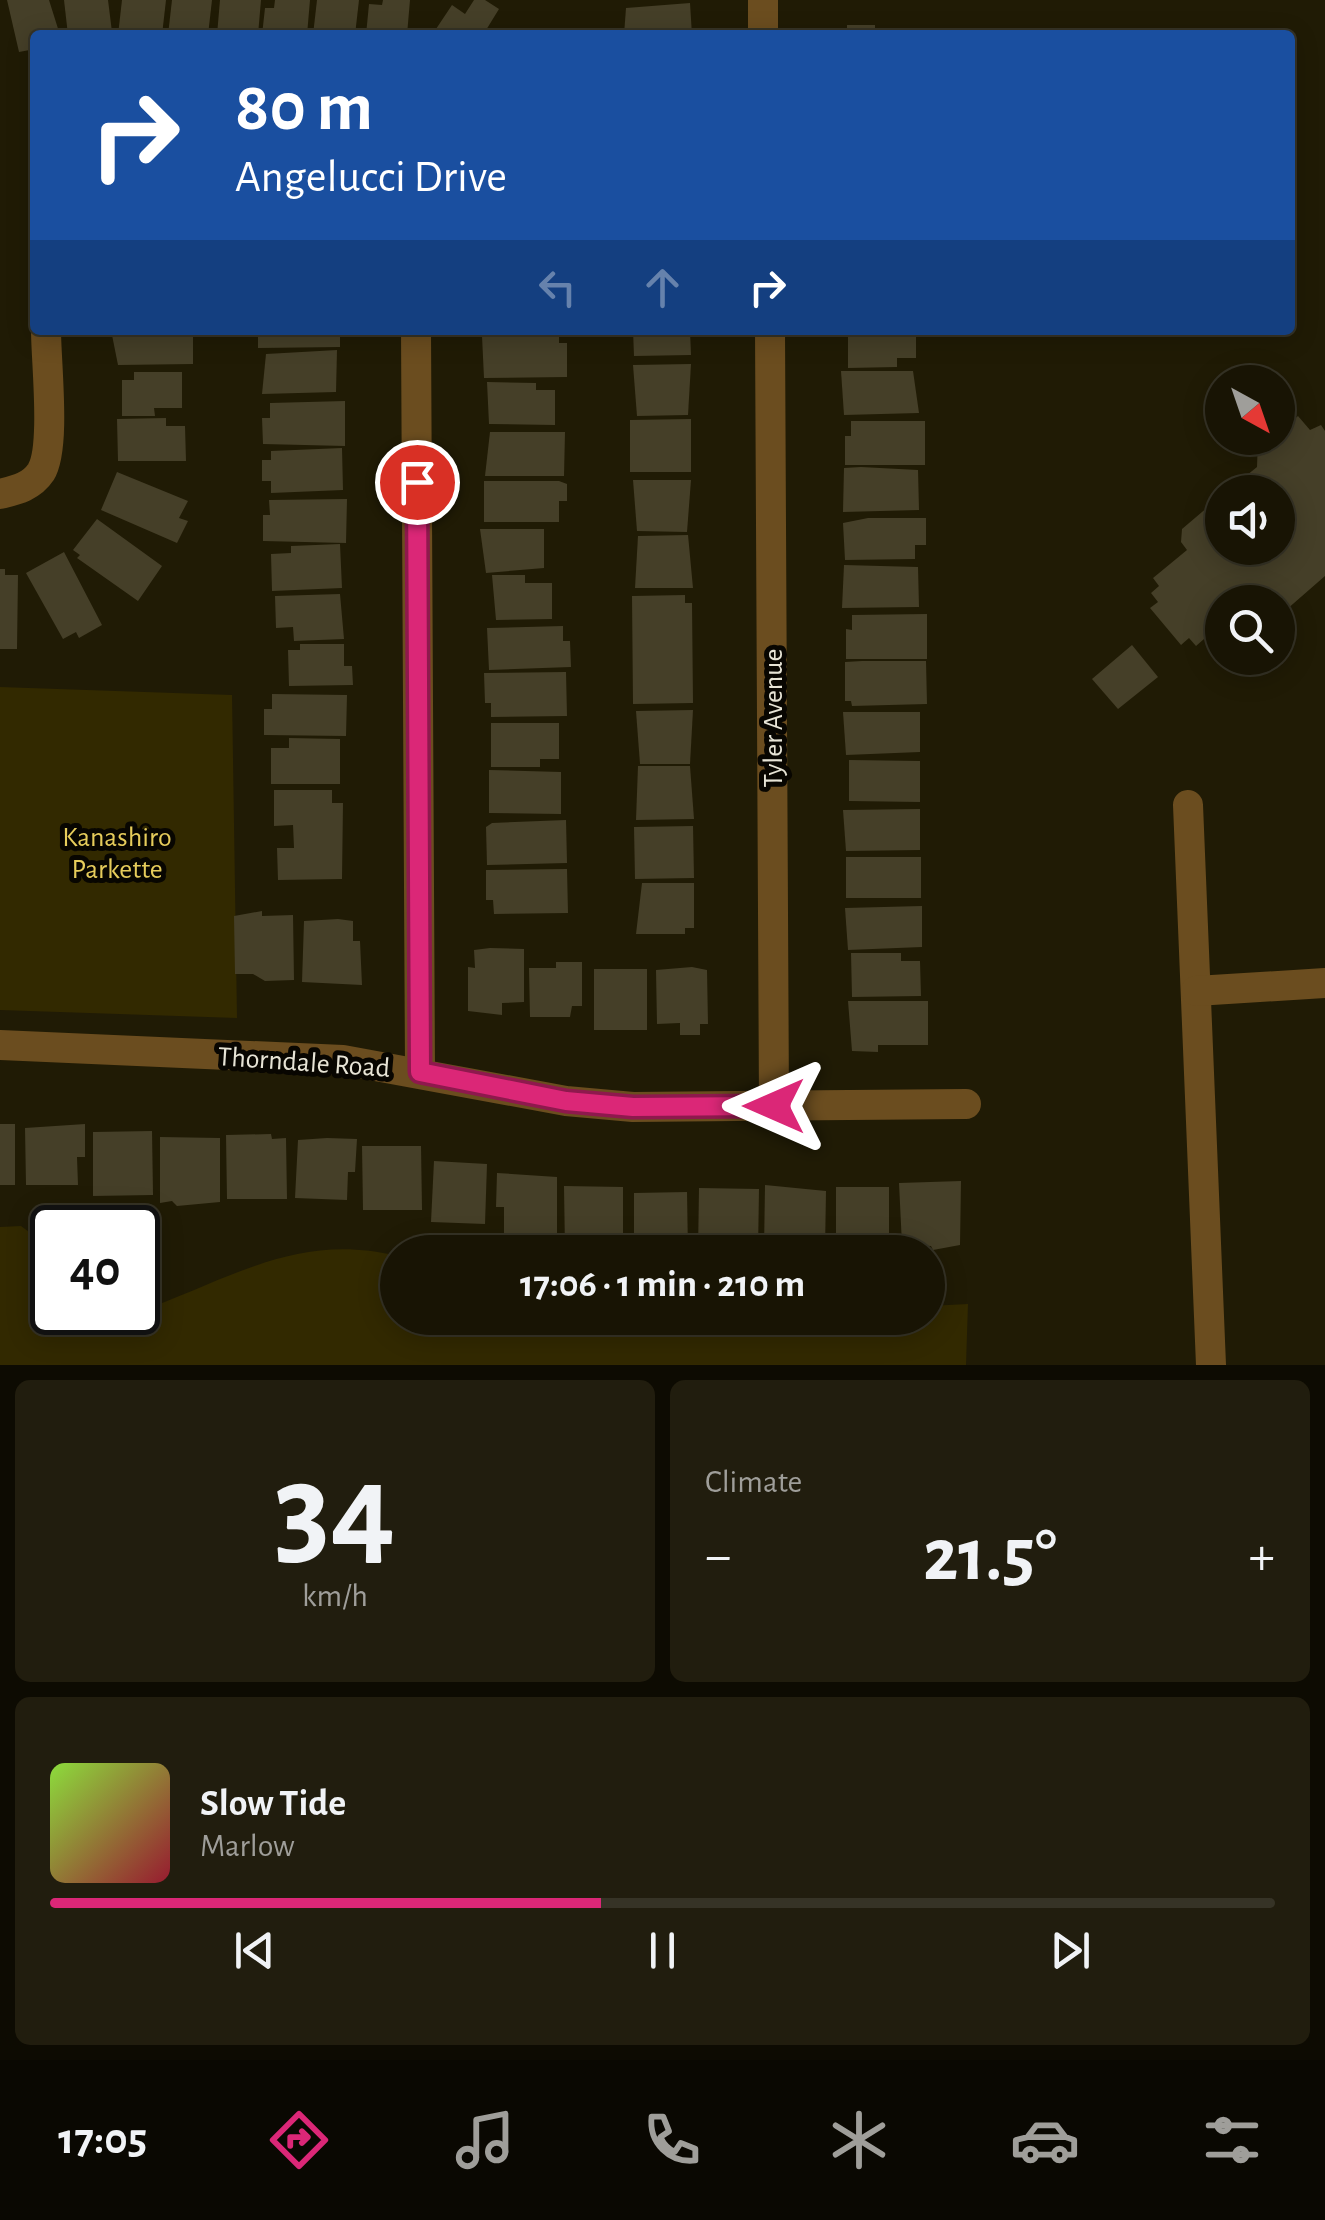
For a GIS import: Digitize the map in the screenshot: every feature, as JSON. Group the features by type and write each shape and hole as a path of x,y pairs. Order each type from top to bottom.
{"street":[{"path":"763,0 763,30"},
{"path":"0,494 28,486 42,470 47,443 46,335"},
{"path":"416,335 420,1072"},
{"name":"Tyler Avenue","path":"770,335 774,1106"},
{"path":"1188,805 1212,1365"},
{"path":"1196,991 1325,984"},
{"name":"Thorndale Road","path":"0,1045 343,1060 566,1101 616,1106 966,1104"}],"green space":[{"name":"Kanashiro Parkette","path":"0,687 232,695 237,1018 0,1010"},
{"path":"21,1226 30,1233 30,1335 160,1335 160,1304 263,1263 327,1250 361,1250 380,1253 380,1335 945,1335 945,1305 968,1304 966,1365 0,1365 0,1227"}],"building":[{"path":"7,0 49,0 58,30 30,30 30,50 19,52"},
{"path":"64,0 108,0 112,30 67,30"},
{"path":"122,0 166,0 163,30 119,30"},
{"path":"172,0 212,0 209,30 169,30"},
{"path":"220,0 261,0 258,30 217,30"},
{"path":"275,0 310,0 307,30 263,30 265,8 274,8"},
{"path":"317,0 359,0 356,30 314,30"},
{"path":"383,0 410,0 407,30 366,30 369,4 382,5"},
{"path":"474,0 485,0 499,9 486,30 435,30 452,5 465,14"},
{"path":"690,3 692,30 624,30 626,8"},
{"path":"847,25 875,25 875,30 847,30"},
{"path":"112,335 193,335 193,364 118,365"},
{"path":"258,335 340,335 340,347 258,348"},
{"path":"633,335 690,335 691,355 634,356"},
{"path":"848,335 916,335 916,358 897,358 897,367 848,368"},
{"path":"482,336 559,336 559,343 567,343 567,377 484,378"},
{"path":"337,350 336,392 262,394 266,354"},
{"path":"691,364 688,415 637,416 633,365"},
{"path":"841,371 913,371 919,413 844,415"},
{"path":"134,372 182,372 182,408 154,408 155,416 122,416 122,380 134,380"},
{"path":"487,382 536,383 536,390 555,390 555,425 489,424"},
{"path":"345,401 345,446 263,444 262,418 270,418 270,403"},
{"path":"1298,416 1310,430 1321,425 1325,431 1325,576 1295,602 1295,585 1205,585 1205,640 1196,646 1189,638 1181,645 1150,608 1158,602 1151,593 1159,586 1153,578 1187,550 1181,542 1182,529 1205,509 1205,565 1295,565 1295,475 1247,475 1257,467 1257,455 1295,455"},
{"path":"166,418 166,426 185,426 186,461 118,461 117,419"},
{"path":"691,419 691,472 630,472 630,420"},
{"path":"851,421 925,421 925,465 845,465 845,436 851,436"},
{"path":"490,432 565,432 564,476 485,476"},
{"path":"342,448 343,490 271,493 271,481 262,481 262,460 271,460 271,451"},
{"path":"844,468 918,470 919,510 843,512"},
{"path":"117,472 188,501 179,518 188,521 177,543 101,510"},
{"path":"633,480 691,480 687,532 637,531"},
{"path":"484,481 567,484 567,501 559,501 559,522 484,522"},
{"path":"347,499 346,543 263,541 263,515 270,515 269,500"},
{"path":"868,518 926,518 926,545 915,545 915,559 845,560 843,523"},
{"path":"97,519 162,566 138,601 77,558 80,555 73,550"},
{"path":"480,529 544,529 544,568 486,573"},
{"path":"688,535 693,588 635,588 638,536"},
{"path":"340,544 342,588 272,591 271,554 291,553 291,546"},
{"path":"64,552 102,625 79,638 76,632 63,639 26,573"},
{"path":"844,565 918,567 919,607 842,608"},
{"path":"0,569 5,569 5,575 18,575 17,649 0,649"},
{"path":"492,575 525,575 525,583 552,583 552,619 496,620"},
{"path":"340,594 344,639 294,641 293,627 276,628 275,596"},
{"path":"685,595 685,603 692,603 693,703 633,704 632,596"},
{"path":"927,614 927,659 846,659 846,629 852,630 852,615"},
{"path":"563,626 563,641 570,641 571,667 489,670 487,628"},
{"path":"300,644 344,644 344,666 352,666 353,685 289,686 288,650 300,650"},
{"path":"1132,645 1158,677 1118,709 1092,679"},
{"path":"926,661 927,704 852,706 851,701 845,701 845,662"},
{"path":"566,672 567,716 491,717 491,703 485,703 484,673"},
{"path":"272,694 347,695 346,736 264,735 264,709 272,709"},
{"path":"693,710 690,764 640,764 636,711"},
{"path":"843,712 920,712 920,752 846,755"},
{"path":"491,723 559,723 559,759 540,759 540,767 491,767"},
{"path":"289,738 340,739 340,784 271,784 271,748 289,748"},
{"path":"849,760 920,761 920,802 849,801"},
{"path":"638,766 690,766 694,819 636,820"},
{"path":"489,770 561,772 561,814 489,813"},
{"path":"274,790 332,790 332,803 343,803 342,879 278,880 277,848 294,848 293,825 274,826"},
{"path":"920,809 920,850 846,851 843,810"},
{"path":"566,820 567,863 487,865 486,827 492,823"},
{"path":"693,826 694,878 635,879 634,827"},
{"path":"846,857 921,857 921,898 846,898"},
{"path":"567,869 568,913 494,914 493,900 486,900 486,870"},
{"path":"642,883 694,883 694,928 685,928 685,934 636,934"},
{"path":"922,906 922,947 848,950 845,908"},
{"path":"262,911 262,916 293,915 294,980 265,981 253,974 235,974 234,916"},
{"path":"304,921 353,921 353,941 360,941 362,985 302,982"},
{"path":"524,949 524,1002 502,1003 502,1015 468,1011 468,967 475,968 474,950"},
{"path":"851,953 901,953 901,961 920,961 921,996 852,997"},
{"path":"556,962 582,962 582,1006 572,1006 570,1017 530,1017 529,968 556,968"},
{"path":"594,969 647,969 647,1030 594,1030"},
{"path":"656,970 707,970 708,1024 700,1024 700,1035 680,1035 680,1023 657,1024"},
{"path":"848,1001 928,1001 928,1045 878,1045 878,1052 852,1051"},
{"path":"0,1124 15,1124 15,1185 0,1185"},
{"path":"85,1124 85,1157 77,1157 78,1185 26,1185 25,1128"},
{"path":"152,1131 153,1195 93,1196 93,1132"},
{"path":"271,1134 272,1139 286,1138 287,1199 227,1199 226,1135"},
{"path":"160,1137 220,1138 220,1202 177,1206 172,1201 160,1203"},
{"path":"357,1139 355,1172 348,1172 347,1200 295,1198 298,1140"},
{"path":"362,1146 421,1146 422,1210 363,1210"},
{"path":"434,1161 487,1164 485,1224 431,1222"},
{"path":"497,1173 557,1177 557,1233 504,1234 504,1207 496,1207"},
{"path":"961,1181 960,1245 945,1248 945,1235 902,1235 899,1183"},
{"path":"765,1185 826,1191 825,1235 764,1235"},
{"path":"564,1186 623,1187 623,1235 565,1235"},
{"path":"836,1187 889,1187 889,1235 836,1235"},
{"path":"699,1188 759,1189 758,1235 698,1235"},
{"path":"687,1192 688,1235 634,1235 634,1193"}],"route":[{"path":"417,482 420,1072 566,1101 633,1107 774,1106"}]}
